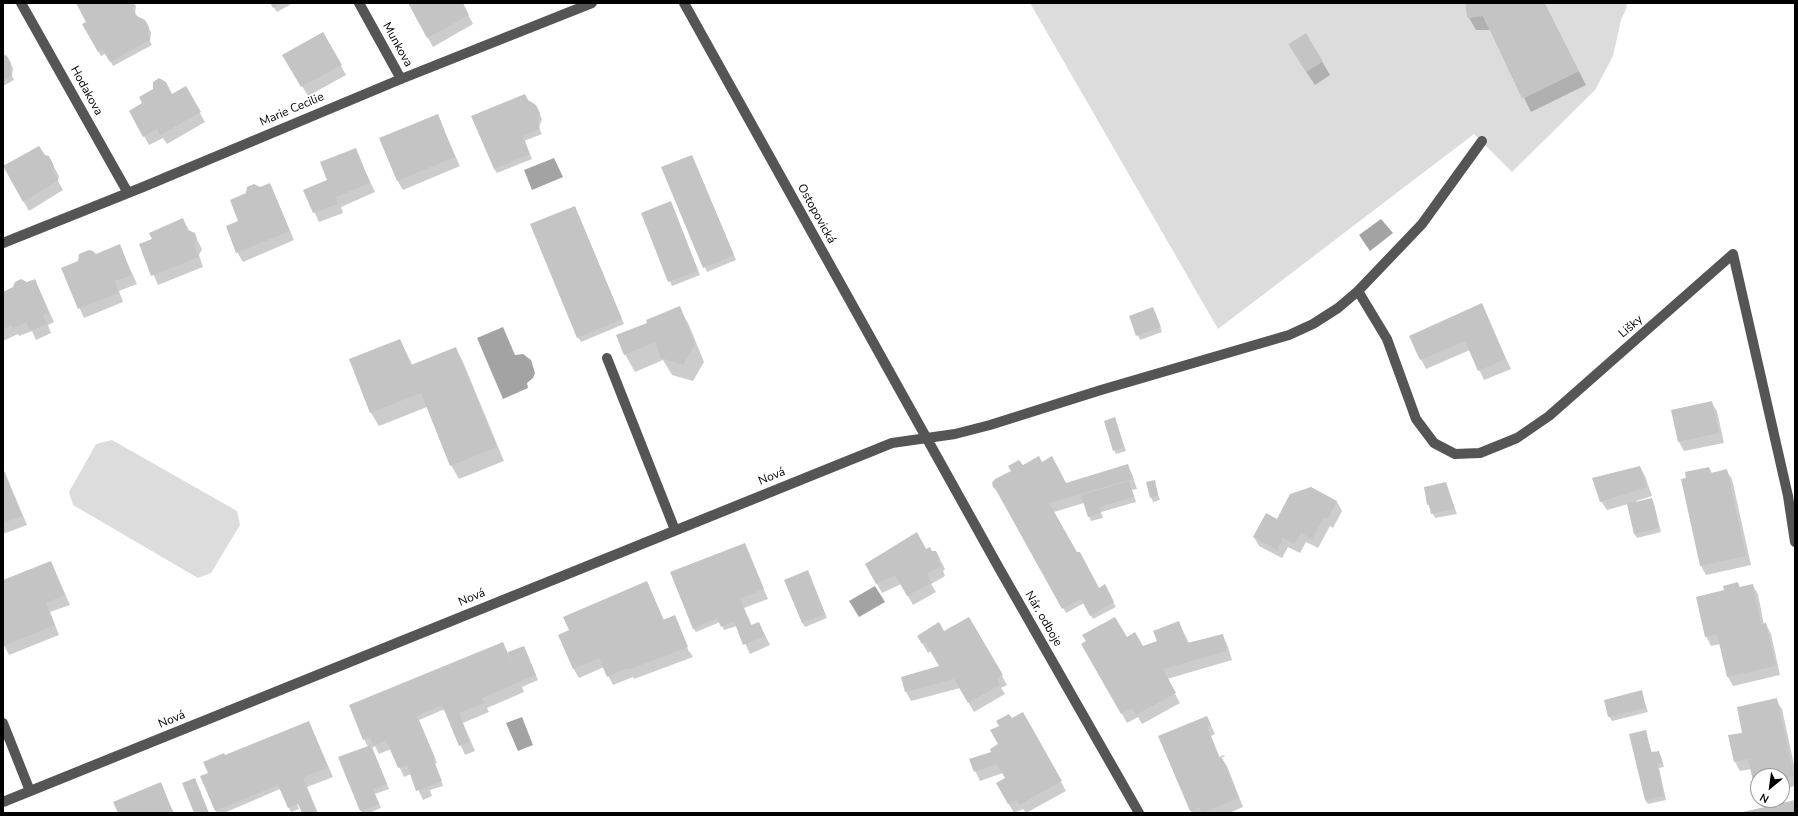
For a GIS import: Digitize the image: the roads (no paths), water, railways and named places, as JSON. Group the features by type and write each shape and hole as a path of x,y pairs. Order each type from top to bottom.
{"street":[{"name":"Hodakova","path":"21,3 128,193"},
{"name":"Munkova","path":"359,3 401,79"},
{"name":"Marie Cecilie","path":"3,243 128,193 401,79 592,3"},
{"name":"Ostopovická","path":"684,3 926,438"},
{"name":"Nová","path":"3,802 892,443 955,434 990,426 1108,388 1289,335 1320,320 1338,308 1358,291 1386,263 1422,224 1482,141"},
{"name":"Lišky","path":"1358,291 1387,339 1416,419 1434,443 1455,454 1480,453 1517,438 1549,416 1733,254 1788,496 1795,542"},
{"path":"607,358 675,530"},
{"name":"Nár. odboje","path":"926,438 1139,813"},
{"path":"3,722 30,791"}]}
